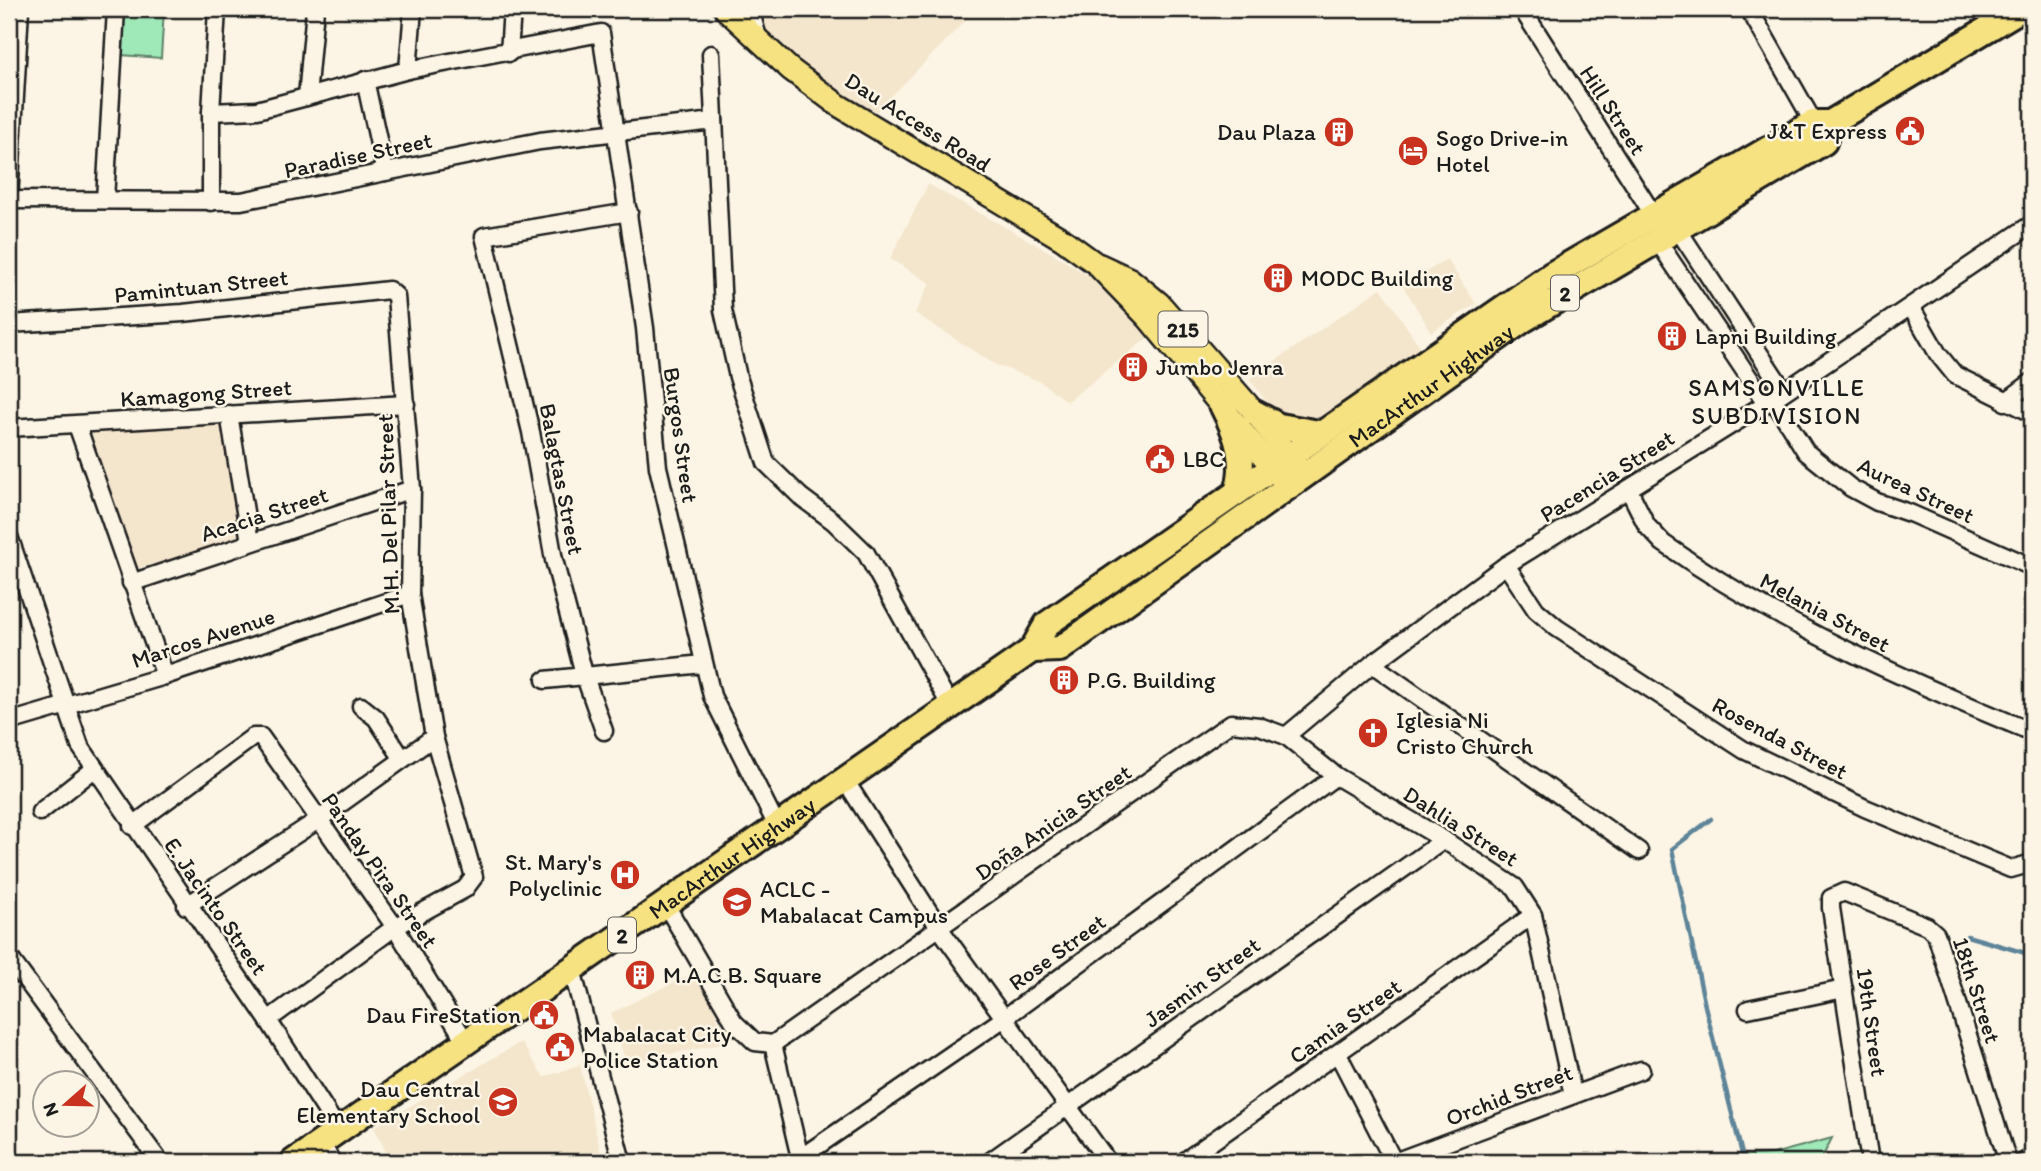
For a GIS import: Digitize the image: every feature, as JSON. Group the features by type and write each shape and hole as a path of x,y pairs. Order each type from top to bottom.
{"highway":[{"name":"MacArthur Highway","path":"1032,650 1060,649 1531,315 1822,129 2021,9"},
{"name":"MacArthur Highway","path":"293,1162 331,1145 466,1042 1032,650 1047,624 1319,433 1541,282 1663,230"},
{"path":"1223,407 1232,424 1241,458 1241,476 1237,492"},
{"path":"1255,413 1279,426 1319,433"}],"main road":[{"name":"Dau Access Road","path":"725,9 790,69 838,105 940,169 1062,239 1095,263 1148,318 1223,407 1280,460"},
{"name":"Dau Access Road","path":"1095,263 1124,275 1151,295 1255,413 1280,460 1295,481"}],"street":[{"path":"9,200 20,9"},
{"path":"105,200 116,9"},
{"path":"211,202 211,112 218,9"},
{"path":"307,97 315,9"},
{"path":"408,70 413,9"},
{"path":"211,112 257,110 408,70 509,53 512,9"},
{"path":"750,9 759,41"},
{"name":"Hill Street","path":"1522,9 1663,230"},
{"path":"1749,9 1822,129"},
{"name":"Burgos Street","path":"509,53 601,33 614,132 629,212 658,467 712,696 777,826"},
{"path":"711,54 723,310 738,377 766,463 776,476 832,520 866,553 951,707"},
{"path":"365,80 385,172"},
{"name":"Paradise Street","path":"9,200 211,202 270,197 540,141 714,121"},
{"name":"Balagtas Street","path":"604,731 584,674 554,560 531,432 486,233 629,212"},
{"name":"Pacencia Street","path":"1286,736 1372,664 1506,565 1774,398 2032,224"},
{"name":"Aurea Street","path":"1663,230 1774,398 1806,452 1851,488 1877,502 2032,567"},
{"name":"Pamintuan Street","path":"9,324 183,313 389,290 396,296"},
{"name":"M.H. Del Pilar Street","path":"395,927 465,889 474,877 434,737 410,594 412,489 396,296"},
{"path":"1911,307 1938,354 1955,375 2032,413"},
{"path":"2005,402 2032,383"},
{"name":"Kamagong Street","path":"9,428 406,404"},
{"path":"229,414 250,542"},
{"path":"77,425 164,676"},
{"name":"Acacia Street","path":"131,583 412,489"},
{"name":"Melania Street","path":"1629,490 1647,526 1662,543 1737,591 1850,654 2032,732"},
{"name":"E. Jacinto Street","path":"9,536 80,746 186,906 268,1020 331,1145"},
{"name":"Rosenda Street","path":"1506,565 1536,610 1557,628 1744,750 1866,808 2011,869 2032,863"},
{"name":"Marcos Avenue","path":"9,722 65,703 164,676 410,594"},
{"path":"545,680 704,664"},
{"path":"1372,664 1639,851"},
{"path":"361,706 376,718 402,758"},
{"name":"Dahlia Street","path":"1231,723 1259,726 1286,736 1336,776 1444,840 1515,887 1533,915 1573,1095"},
{"name":"Doña Anicia Street","path":"773,1044 1231,723"},
{"name":"Panday Pira Street","path":"132,826 249,741 261,737 395,927 466,1042"},
{"path":"186,906 318,820 434,737"},
{"path":"40,812 93,769"},
{"name":"Rose Street","path":"801,1160 1003,1019 1336,776"},
{"path":"845,780 940,929 1108,1162"},
{"name":"Jasmin Street","path":"989,1162 1444,840"},
{"name":"18th Street","path":"1839,893 1849,892 1927,926 1936,934 2008,1162"},
{"name":"19th Street","path":"1839,893 1831,898 1831,908 1870,1162"},
{"path":"666,905 734,1022 755,1042 773,1044 801,1160"},
{"name":"Camia Street","path":"1183,1162 1533,915"},
{"path":"268,1020 395,927"},
{"path":"9,957 160,1162"},
{"path":"572,969 622,1162"},
{"path":"1748,1009 1844,989"},
{"path":"1338,1055 1394,1162"},
{"name":"Orchid Street","path":"1394,1162 1641,1070"},
{"path":"2024,1162 2032,1157"}],"shaded area":[{"path":"778,9 977,9 872,116 796,63 759,27"},
{"path":"928,184 1057,256 1107,288 1150,336 1067,402 1041,382 994,364 915,313 930,283 890,259"},
{"path":"1447,259 1476,304 1431,332 1403,286"},
{"path":"1381,288 1422,350 1319,419 1274,411 1249,379"},
{"path":"220,412 241,542 134,569 84,429"},
{"path":"699,970 727,1043 626,1063 611,1013"},
{"name":"Dau Central Elementary School","path":"521,1042 544,1077 580,1065 603,1162 391,1162 374,1127"}],"green space":[{"path":"124,9 164,9 161,58 121,55"},
{"path":"1832,1138 1820,1162 1715,1162 1733,1156 1773,1154"}],"waterway":[{"path":"1711,819 1672,849 1705,1006 1744,1162"},
{"path":"1967,936 2032,955"}],"place":[{"name":"J&T Express","path":"1910,131"},
{"name":"Dau Plaza","path":"1339,132"},
{"name":"Sogo Drive-in Hotel","path":"1413,151"},
{"name":"MODC Building","path":"1278,278"},
{"name":"Lapni Building","path":"1672,336"},
{"name":"Jumbo Jenra","path":"1133,367"},
{"name":"LBC","path":"1160,459"},
{"name":"P.G. Building","path":"1064,680"},
{"name":"Iglesia Ni Cristo Church","path":"1373,733"},
{"name":"St. Mary's Polyclinic","path":"625,875"},
{"name":"ACLC - Mabalacat Campus","path":"737,902"},
{"name":"M.A.C.B. Square","path":"640,975"},
{"name":"Dau FireStation","path":"544,1015"},
{"name":"Mabalacat City Police Station","path":"560,1047"},
{"name":"Dau Central Elementary School","path":"503,1102"}],"district":[{"name":"SAMSONVILLE SUBDIVISION","path":"1777,401"}]}
